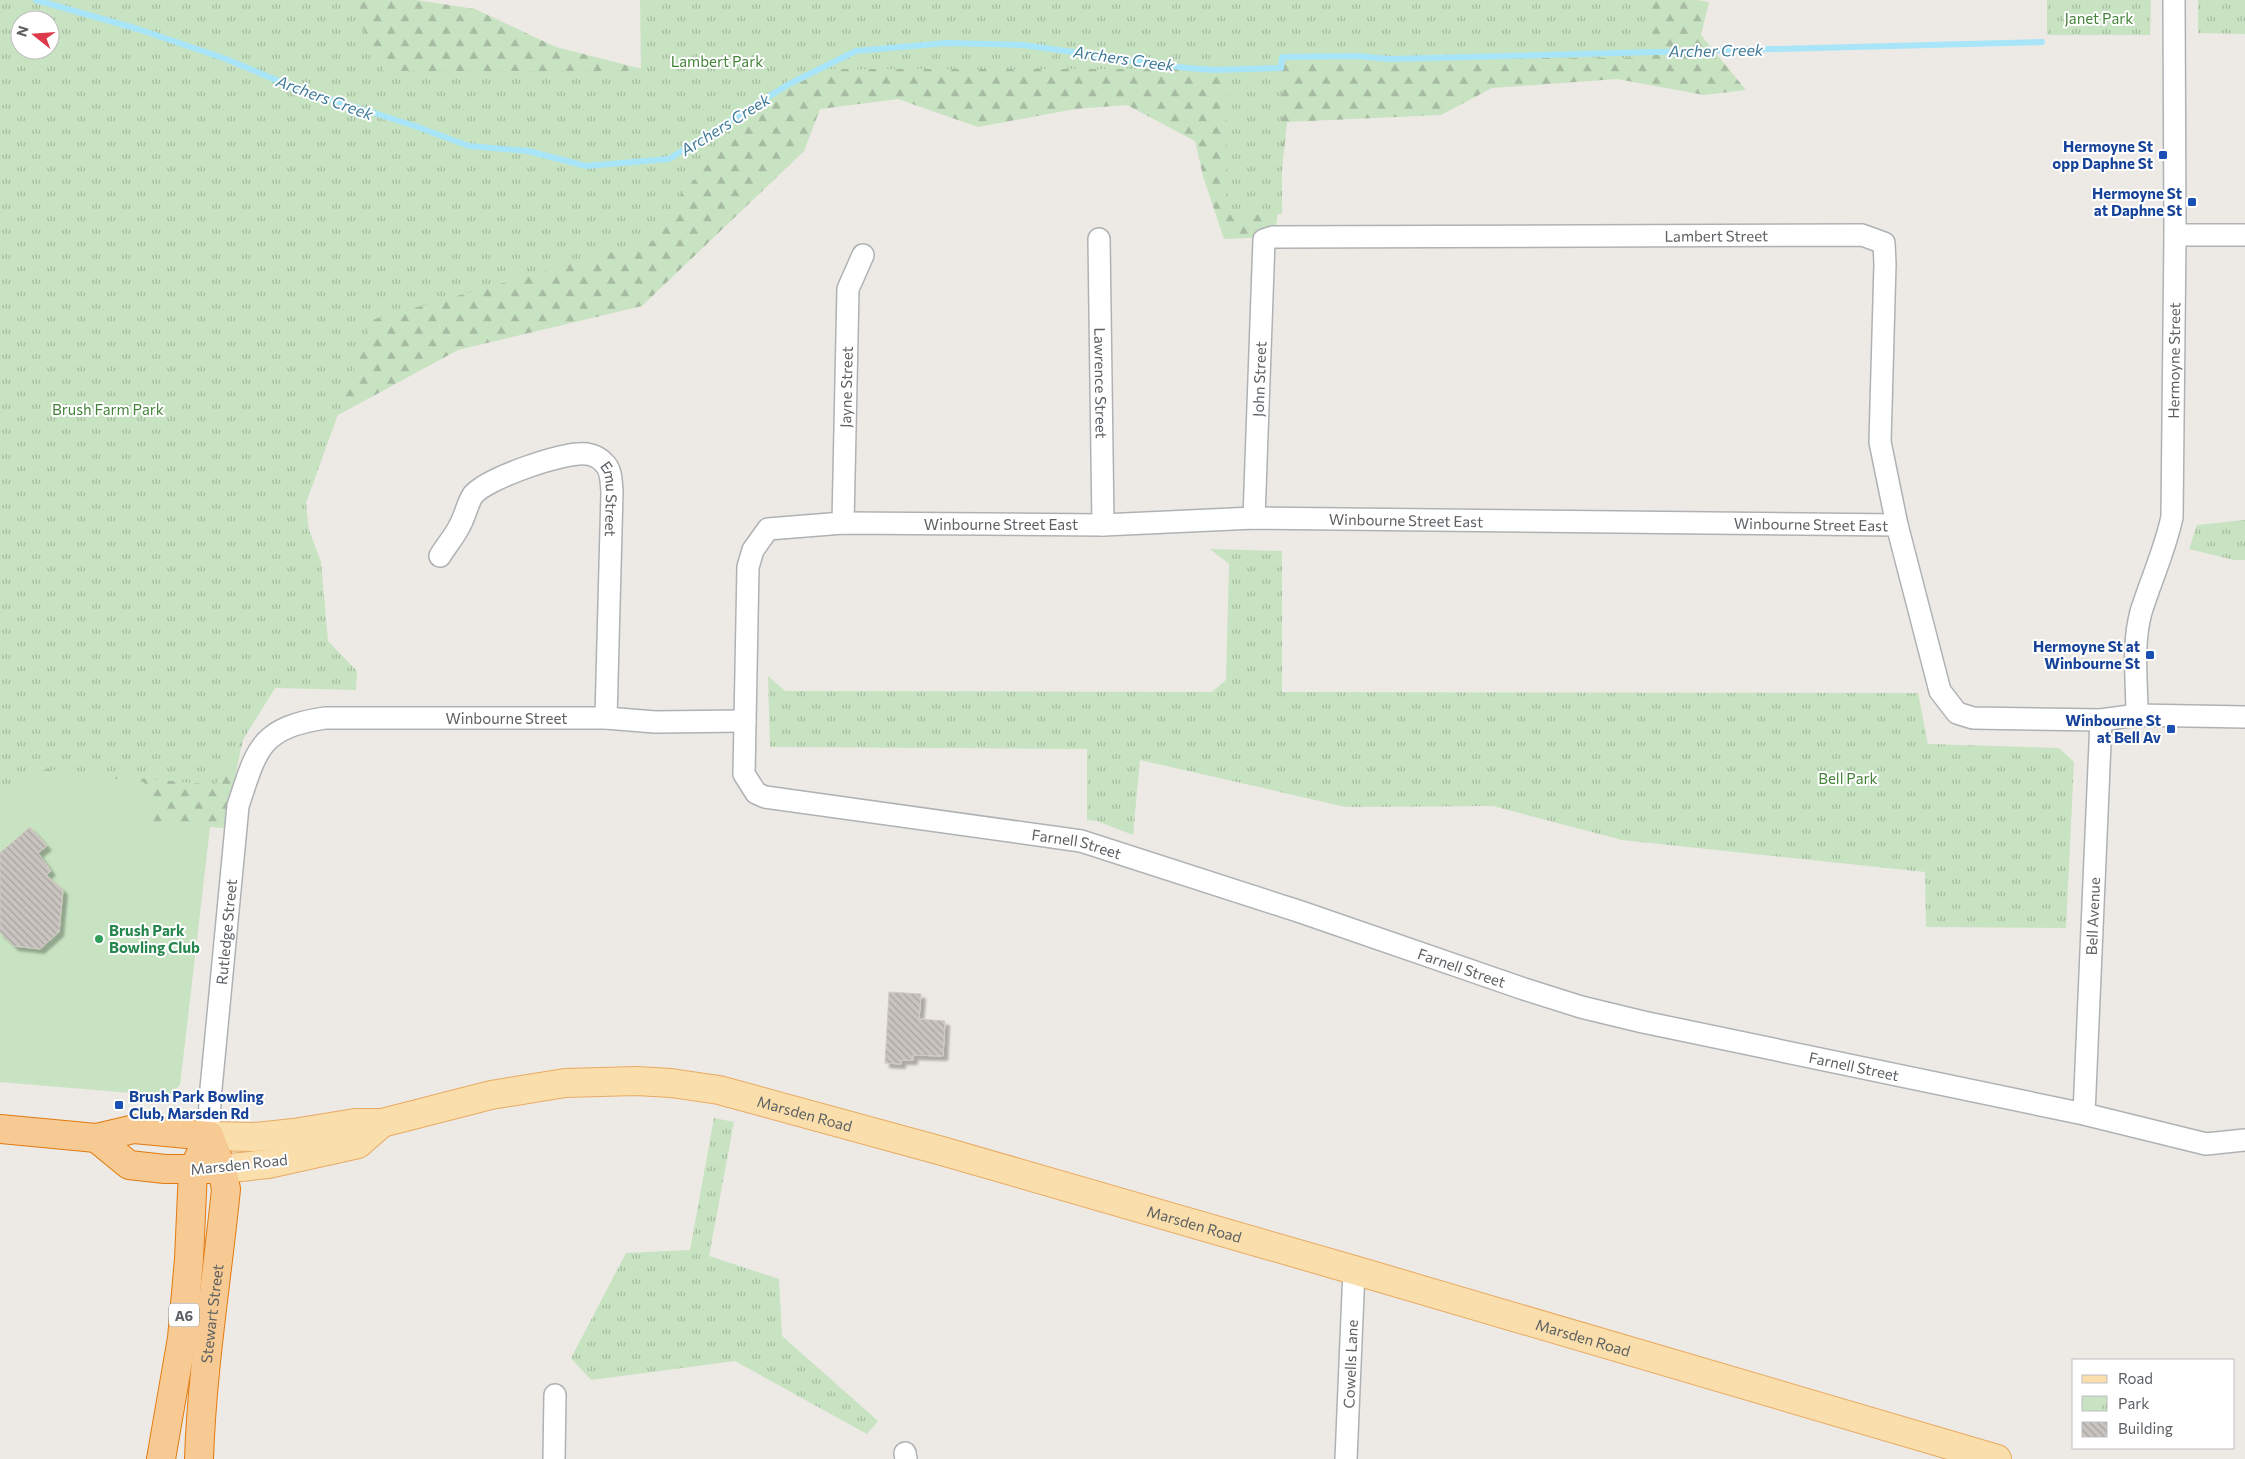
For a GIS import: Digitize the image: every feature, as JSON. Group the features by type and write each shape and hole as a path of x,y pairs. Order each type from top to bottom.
{"highway":[{"name":"Marsden Road","path":"0,1130 96,1138 134,1130 209,1136"},
{"name":"A6","path":"209,1136 222,1169"},
{"name":"A6","path":"193,1170 209,1136"},
{"name":"Marsden Road","path":"96,1138 130,1165 165,1169 222,1169"},
{"name":"Stewart Street","path":"199,1459 201,1402 226,1189 222,1169"},
{"name":"Stewart Street","path":"161,1459 182,1338 189,1259 193,1170"}],"main road":[{"name":"Marsden Road","path":"209,1136 254,1137 294,1133 338,1124 382,1123 492,1095 565,1083 636,1081 671,1083 719,1090 1354,1270 1997,1459"},
{"name":"Marsden Road","path":"222,1169 268,1164 358,1144 382,1123"}],"street":[{"name":"Hermoyne Street","path":"2137,715 2136,642 2141,613 2167,540 2172,517 2175,235 2174,0"},
{"name":"Lambert Street","path":"1264,240 1273,237 1862,235 1884,242 1880,442 1897,525"},
{"path":"2175,235 2245,235"},
{"name":"Lawrence Street","path":"1100,240 1103,525"},
{"name":"John Street","path":"1254,518 1264,240"},
{"name":"Jayne Street","path":"843,523 848,289 863,255"},
{"name":"Emu Street","path":"440,556 459,527 473,496 483,486 526,468 570,455 587,454 598,458 606,464 611,476 612,492 606,718"},
{"name":"Winbourne Street East","path":"745,721 748,568 753,550 768,529 843,523 1103,525 1254,518 1897,525 1940,691 1957,713 1973,718 2101,720"},
{"path":"2101,720 2137,715 2245,718"},
{"name":"Winbourne Street","path":"271,735 298,722 325,718 606,718 655,722 745,721"},
{"name":"Bell Avenue","path":"2084,1114 2101,720"},
{"name":"Farnell Street","path":"745,721 744,774 756,793 765,797 1081,841 1301,912 1581,1007 1643,1022 2084,1114 2206,1144 2245,1140"},
{"name":"Rutledge Street","path":"209,1136 210,1099 238,806 253,759 271,735"},
{"name":"Cowells Lane","path":"1346,1459 1354,1270"},
{"path":"554,1459 555,1395"}],"green space":[{"path":"0,0 416,0 475,9 556,47 650,71 664,0 1697,0 1709,2 1701,35 1746,90 1704,95 1617,79 1492,88 1441,115 1287,122 1275,237 1224,239 1203,176 1195,141 1127,105 1075,109 978,127 898,99 820,109 804,151 642,306 458,350 316,427 272,688 245,730 224,828 154,823 144,782 23,768"},
{"path":"0,0 349,0 384,71 641,71 640,0 1651,0 1652,58 1282,57 1282,214 1228,215 1226,69 824,69 759,106 658,221 658,239 372,320 306,503 309,530 321,562 328,641 357,671 356,690 275,688 215,785 30,768 0,797"},
{"name":"Janet Park","path":"2047,0 2151,0 2150,35 2047,35"},
{"path":"2198,0 2245,0 2245,34 2198,33"},
{"path":"2245,520 2245,560 2234,560 2189,549 2197,525"},
{"name":"Bell Park","path":"1210,549 1282,551 1282,692 1918,693 1928,744 2059,748 2074,762 2066,928 1926,927 1925,872 1622,840 1493,806 1346,807 1140,760 1133,835 1097,821 1087,820 1087,749 770,747 768,676 785,691 1212,692 1226,680 1229,564"},
{"name":"Brush Park Bowling Club","path":"29,768 215,785 180,1085 168,1096 0,1082 0,796"},
{"path":"714,1118 734,1122 709,1256 779,1279 782,1336 878,1421 867,1434 735,1361 591,1380 571,1358 626,1253 690,1250"}],"building":[{"path":"30,827 47,846 38,853 51,871 46,875 63,890 59,932 40,949 14,946 0,934 0,853"},
{"path":"889,992 921,994 919,1019 945,1021 943,1056 913,1055 913,1060 901,1060 901,1064 885,1063"}],"waterway":[{"name":"Archers Creek","path":"36,0 138,29 226,59 298,89 415,126 469,146 528,151 586,166 669,159 789,84 856,51 946,43 1023,45 1187,68 1215,70 1281,68 1282,57 1357,56 1390,59 2042,42"}],"place":[{"name":"Hermoyne St opp Daphne St","path":"2163,155"},
{"name":"Hermoyne St at Daphne St","path":"2192,202"},
{"name":"Hermoyne St at Winbourne St","path":"2150,655"},
{"name":"Winbourne St at Bell Av","path":"2171,729"},
{"name":"Brush Park Bowling Club","path":"99,939"},
{"name":"Brush Park Bowling Club, Marsden Rd","path":"119,1105"}],"water label":[{"name":"Archer Creek","path":"1716,50"}],"park label":[{"name":"Lambert Park","path":"717,61"},
{"name":"Brush Farm Park","path":"108,409"}]}
